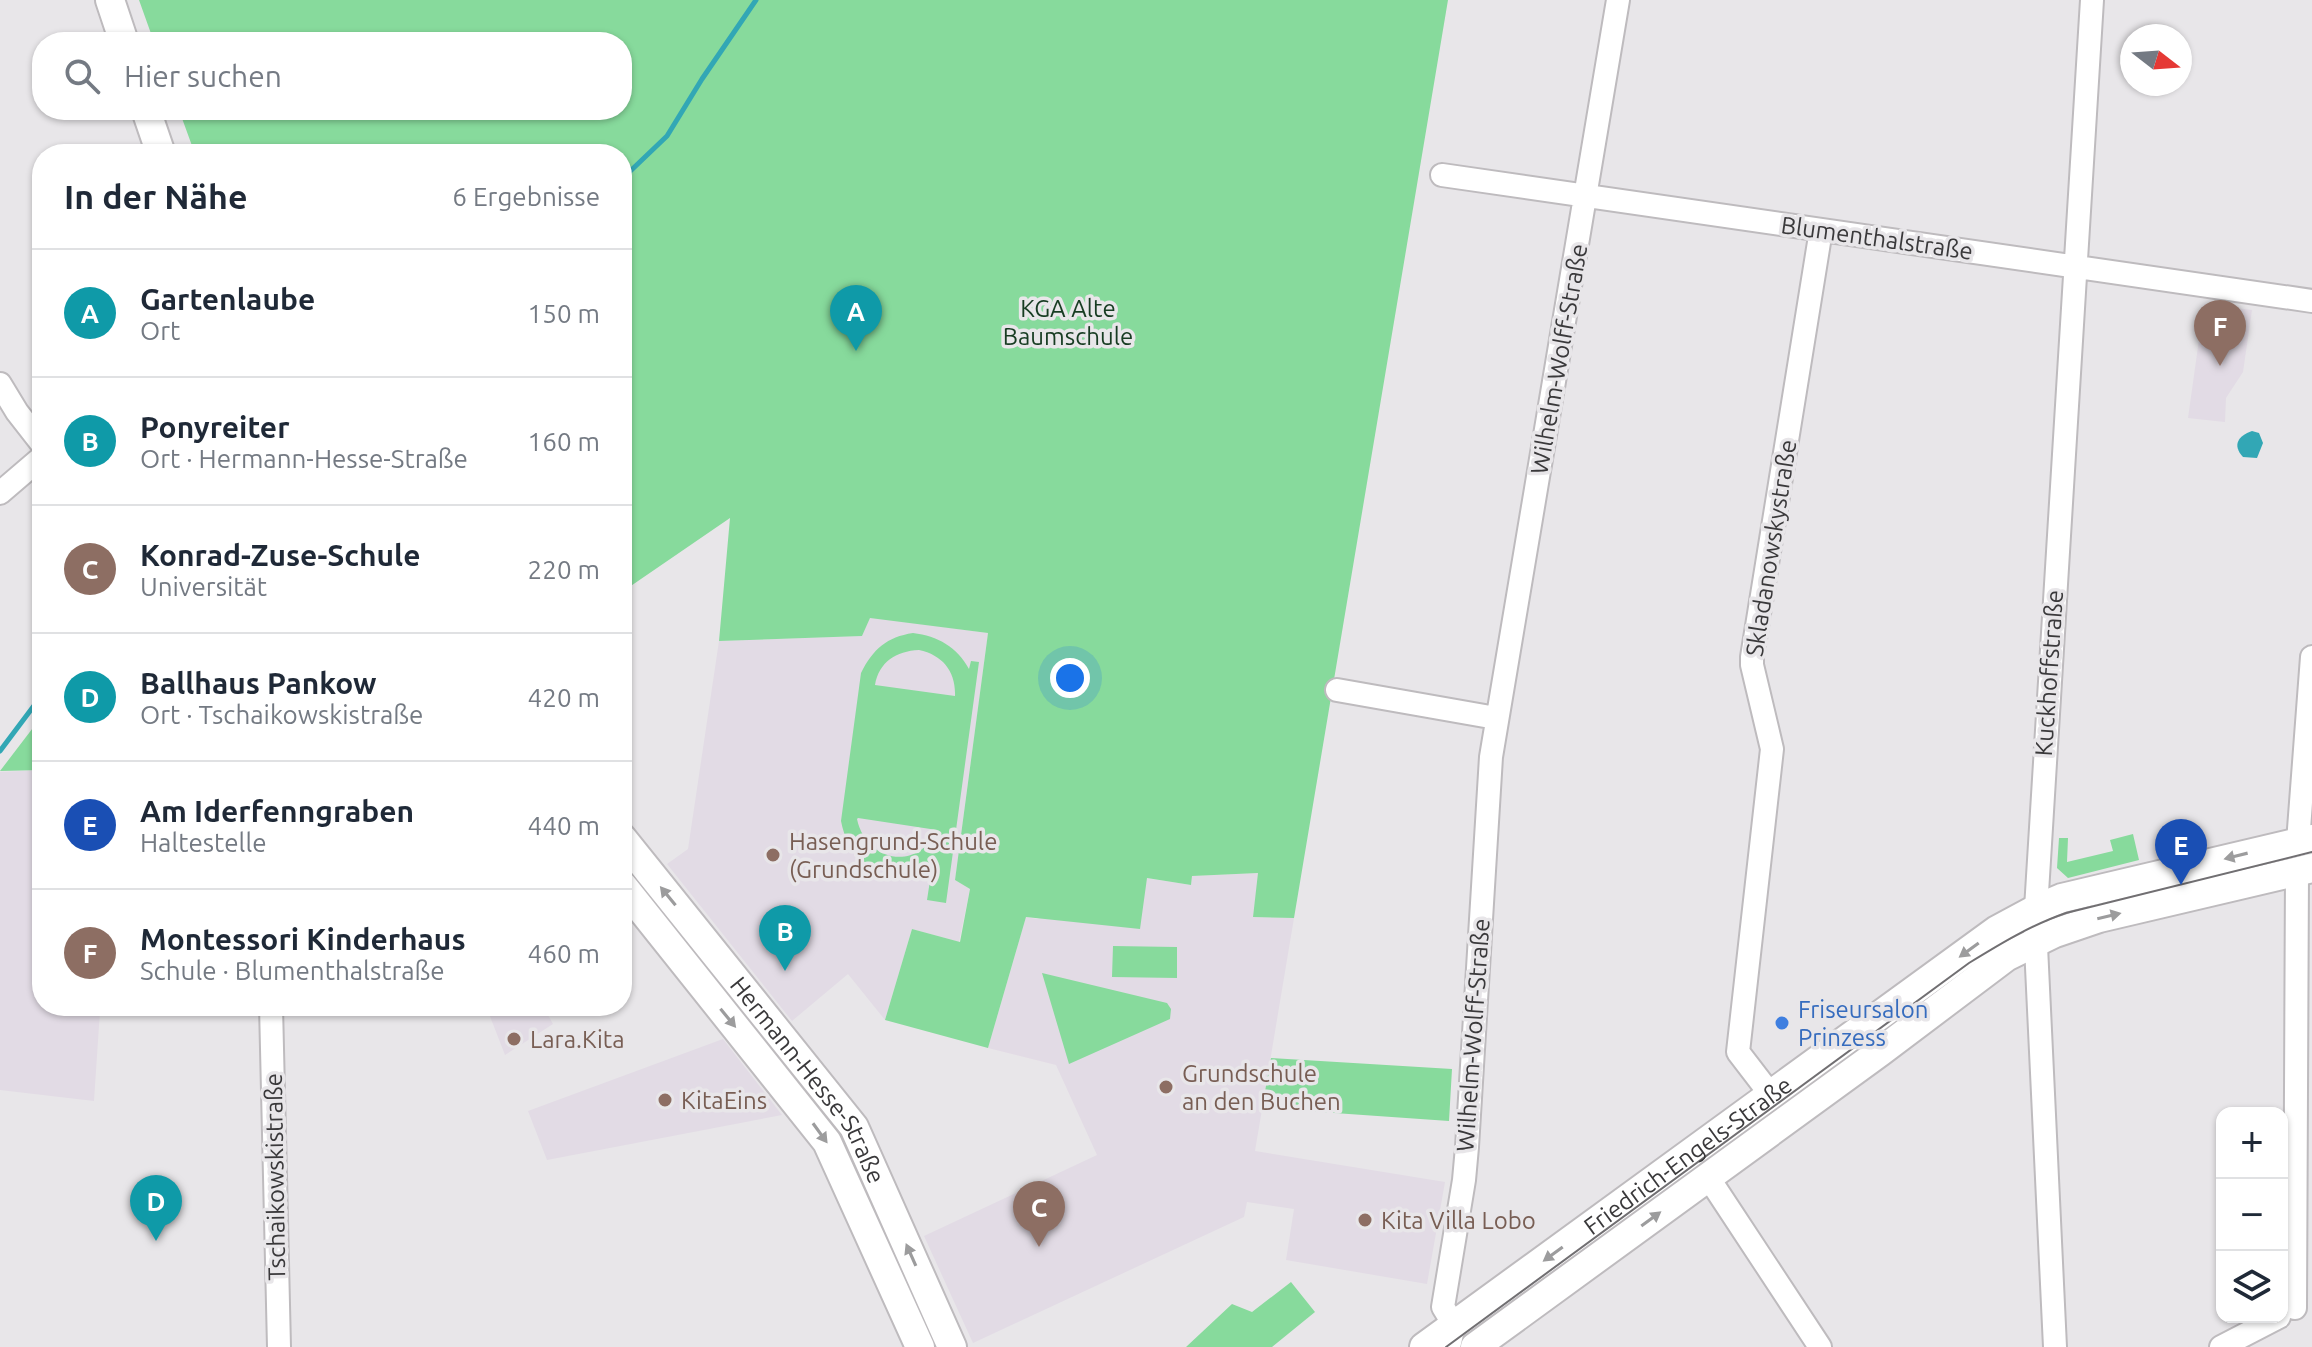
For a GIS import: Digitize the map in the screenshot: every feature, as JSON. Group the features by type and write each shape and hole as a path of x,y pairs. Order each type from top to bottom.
{"main road":[{"path":"110,0 121,32"},
{"path":"149,120 158,144"},
{"name":"Friedrich-Engels-Straße","path":"1424,1347 1452,1336 1771,1095 1997,930 2062,898 2305,841"},
{"name":"Hermann-Hesse-Straße","path":"632,850 854,1127 952,1347"},
{"name":"Friedrich-Engels-Straße","path":"1475,1347 2006,957 2035,941 2099,918 2305,870"},
{"name":"Hermann-Hesse-Straße","path":"632,898 827,1142 920,1347"}],"street":[{"name":"Wilhelm-Wolff-Straße","path":"1452,1336 1443,1307 1467,1147 1491,757 1618,0"},
{"name":"Kuckhoffstraße","path":"2055,1347 2035,941 2092,0"},
{"name":"Blumenthalstraße","path":"1442,175 2312,301"},
{"name":"Skladanowskystraße","path":"1771,1095 1738,1052 1772,749 1752,657 1821,230"},
{"path":"0,384 32,431"},
{"path":"0,493 32,466"},
{"path":"2305,841 2312,657"},
{"path":"1337,690 1496,718"},
{"path":"2221,1347 2292,1310 2305,870"},
{"name":"Tschaikowskistraße","path":"271,1016 279,1347"},
{"path":"1708,1177 1820,1347"}],"shaded area":[{"path":"2204,304 2252,310 2243,372 2226,398 2225,422 2188,418"},
{"path":"870,617 988,633 955,880 970,889 959,942 912,929 885,1020 848,974 792,1021 667,864 688,849 719,641 862,636"},
{"path":"32,770 32,1016 100,1016 94,1101 0,1090 0,772"},
{"name":"Grundschule an den Buchen","path":"1259,873 1253,917 1294,918 1255,1151 1445,1182 1427,1284 1286,1260 1294,1209 1247,1202 1244,1217 973,1343 924,1236 1097,1155 1056,1065 988,1048 1026,917 1037,919 1146,878 1191,885 1192,876"},
{"name":"Lara.Kita","path":"490,1016 549,1016 553,1024 505,1055"},
{"name":"KitaEins","path":"723,1039 782,1115 547,1160 528,1111"}],"green space":[{"name":"KGA Alte Baumschule","path":"139,0 1448,0 1294,918 1253,917 1258,873 1192,876 1191,885 1147,878 1140,929 1026,917 988,1048 885,1020 912,929 960,942 970,889 955,880 988,633 870,618 862,636 719,641 730,518 632,585 632,144 191,144 183,120 632,120 632,32 150,32"},
{"path":"913,633 939,640 953,649 969,669 971,661 979,662 946,903 927,900 933,861 903,871 875,868 853,851 841,821 861,673 882,646","holes":["919,650 935,656 946,666 953,679 955,696 875,685 880,670 890,659","858,818 937,830 918,852 893,856 871,845 862,834"]},
{"path":"32,729 32,770 0,771"},
{"path":"2133,834 2139,860 2068,878 2057,868 2059,838 2068,838 2067,862 2113,851 2110,840"},
{"path":"1113,946 1177,947 1177,978 1112,977"},
{"path":"1042,973 1167,1003 1171,1009 1170,1019 1069,1064"},
{"path":"1271,1058 1452,1069 1449,1121 1262,1108"},
{"path":"1291,1282 1315,1312 1272,1347 1186,1347 1232,1304 1252,1312"}],"water":[{"path":"2252,431 2259,433 2263,443 2257,458 2243,457 2238,441"}],"waterway":[{"path":"632,169 667,136 756,0"},
{"path":"0,751 32,708"}],"tram line":[{"path":"1446,1347 1969,963 2004,942 2066,913 2312,852"}],"place":[{"name":"Gartenlaube","path":"856,351"},
{"name":"Montessori Kinderhaus","path":"2220,366"},
{"name":"Hasengrund-Schule (Grundschule)","path":"773,855"},
{"name":"Am Iderfenngraben","path":"2181,885"},
{"name":"Ponyreiter","path":"785,971"},
{"name":"Friseursalon Prinzess","path":"1782,1023"},
{"name":"Lara.Kita","path":"514,1039"},
{"name":"Grundschule an den Buchen","path":"1166,1087"},
{"name":"KitaEins","path":"665,1100"},
{"name":"Kita Villa Lobo","path":"1365,1220"},
{"name":"Ballhaus Pankow","path":"156,1241"},
{"name":"Konrad-Zuse-Schule","path":"1039,1247"}]}
